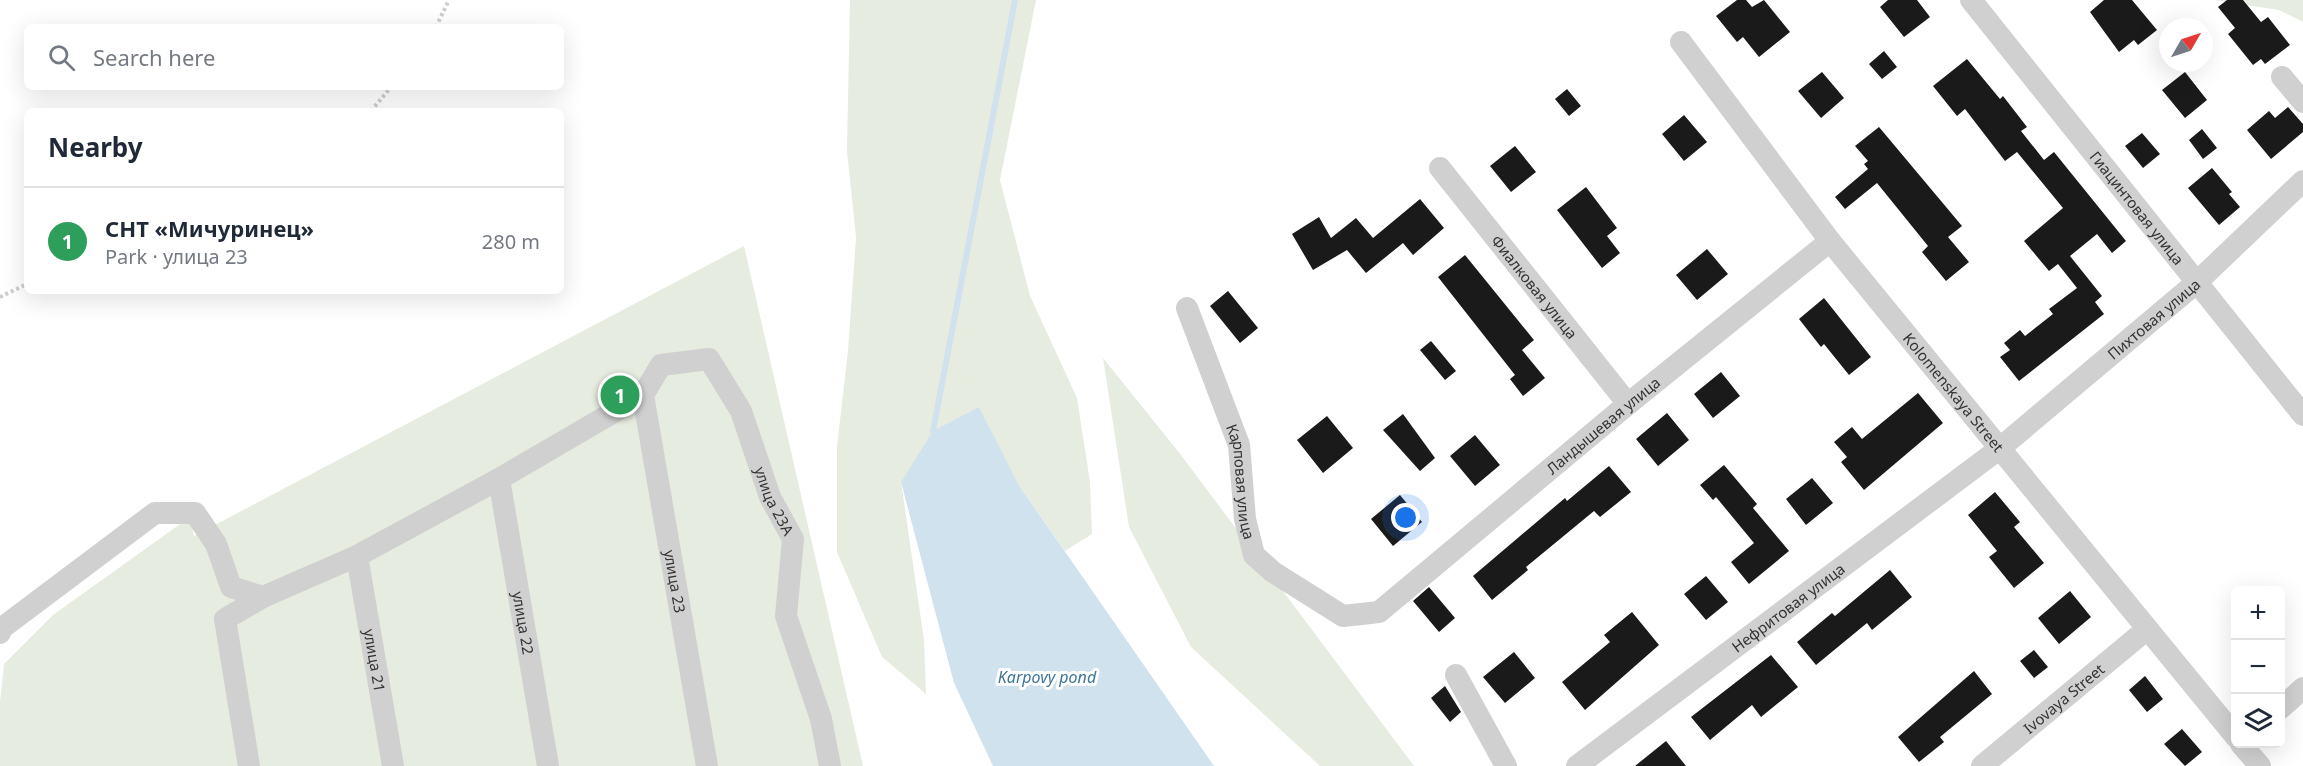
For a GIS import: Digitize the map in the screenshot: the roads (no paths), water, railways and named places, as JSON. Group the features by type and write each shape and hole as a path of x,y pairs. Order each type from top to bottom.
{"street":[{"name":"Гиацинтовая улица","path":"1971,0 2303,415"},
{"name":"Kolomenskaya Street","path":"1681,42 1830,241 2231,731"},
{"path":"2282,77 2303,102"},
{"name":"Фиалковая улица","path":"1440,168 1628,404"},
{"name":"Пихтовая улица","path":"1999,449 2196,283 2303,181"},
{"name":"Ландышевая улица","path":"1379,612 1628,404 1830,241"},
{"name":"Карповая улица","path":"1186,308 1239,445 1245,519 1254,555 1273,572 1343,616 1379,612"},
{"name":"улица 23А","path":"643,395 661,365 709,359 741,411 770,497 793,539 786,616 821,719 830,766"},
{"path":"249,766 225,619 263,597 357,556 500,479 643,395"},
{"name":"улица 23","path":"643,395 707,766"},
{"name":"Нефритовая улица","path":"1577,766 1999,449"},
{"name":"улица 22","path":"500,479 548,766"},
{"path":"0,633 2,628 155,513 195,513 216,544 231,587 263,597"},
{"name":"улица 21","path":"357,556 393,766"},
{"name":"Ivovaya Street","path":"1982,766 2146,630"},
{"path":"1456,675 1506,766"},
{"path":"2285,704 2303,688"},
{"name":"Kolomenskaya Street","path":"2245,748 2260,766"}],"water":[{"name":"Karpovy pond","path":"979,407 1018,484 1214,766 993,766 954,683 901,482 933,431"}],"waterway":[{"path":"933,431 1015,0"}],"place":[{"name":"СНТ «Мичуринец»","path":"620,395"}]}
